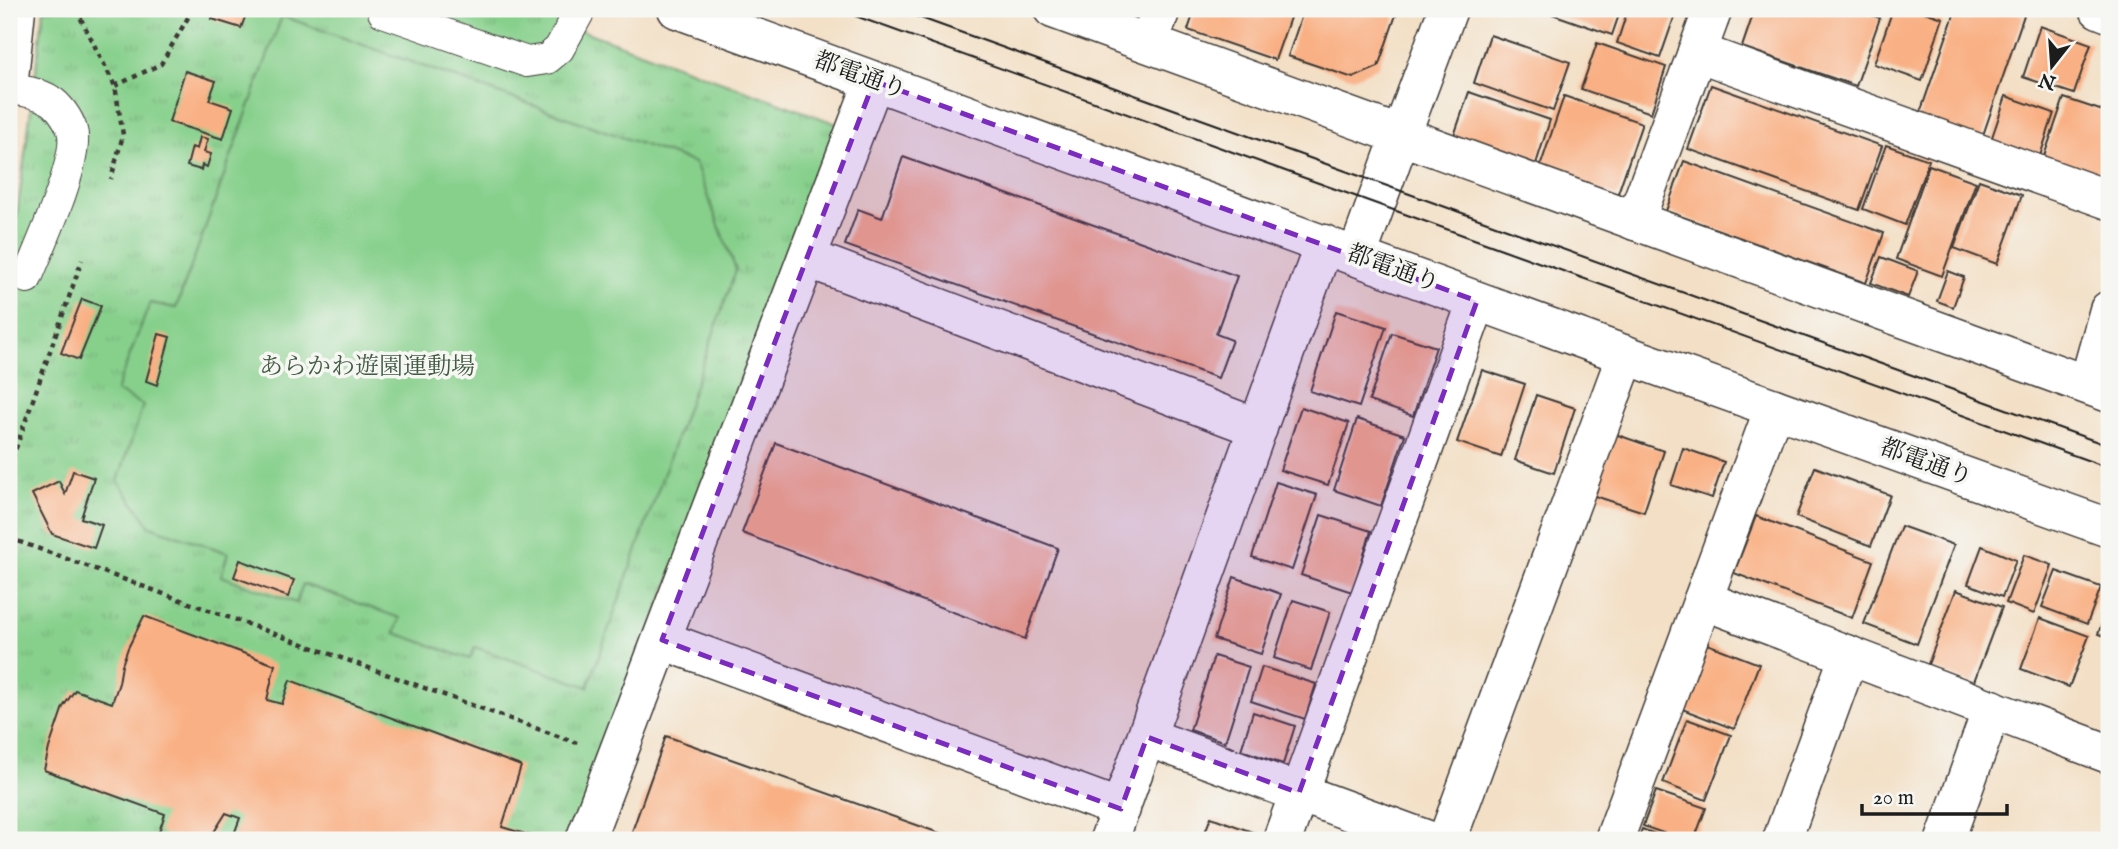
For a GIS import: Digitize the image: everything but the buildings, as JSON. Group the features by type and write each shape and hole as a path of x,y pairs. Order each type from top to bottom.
{"street":[{"path":"9,78 16,9"},
{"name":"都電通り","path":"677,9 2109,528"},
{"path":"1053,9 1155,26 1401,135 2098,389 2109,310"},
{"path":"662,640 1115,824 1258,428 1340,250 1401,135 1448,9"},
{"path":"1635,221 1713,9"},
{"path":"2099,9 2109,12"},
{"path":"1697,52 2109,200"},
{"path":"585,840 874,81"},
{"path":"807,258 1258,428"},
{"path":"1282,840 1478,301"},
{"path":"1447,840 1626,355"},
{"path":"1614,840 1774,408"},
{"path":"1703,600 2109,754"},
{"path":"1782,840 1849,655"},
{"path":"1945,840 1992,709"},
{"path":"1147,737 1428,840"}],"lane":[{"path":"383,12 527,62 547,59 559,49 581,9"},
{"path":"9,89 52,100 72,131 73,148 68,169 27,278"}],"path":[{"path":"115,86 162,64 193,9"},
{"path":"9,538 617,757"}],"highlighted area":[{"path":"874,81 1477,301 1299,793 1147,737 1121,809 662,640"}],"green space":[{"name":"あらかわ遊園運動場","path":"44,9 523,9 843,126 570,840 9,840 9,245 15,230"},
{"path":"282,16 695,163 736,270 588,687 475,647 470,659 395,633 400,618 303,584 296,603 221,576 228,553 150,526 118,481 143,405 116,391 150,303 176,308"}],"tram line":[{"path":"836,9 2109,468"},
{"path":"896,9 2109,446"}]}
